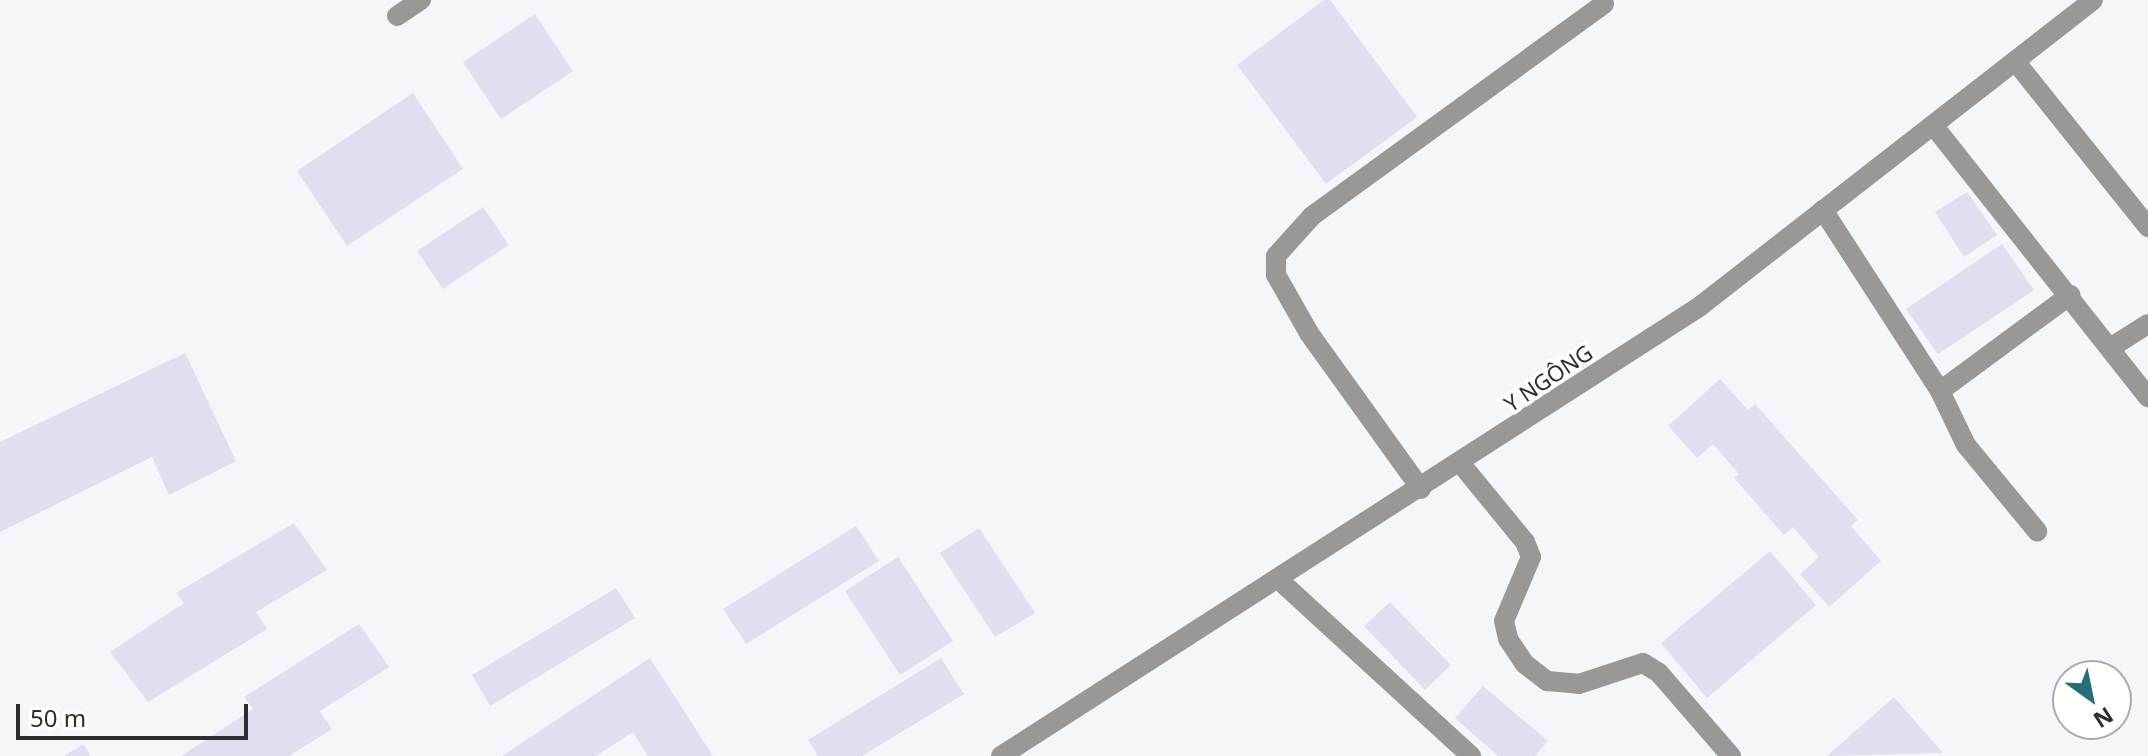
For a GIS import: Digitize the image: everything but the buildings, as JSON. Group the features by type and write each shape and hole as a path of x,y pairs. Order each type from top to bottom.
{"street":[{"path":"397,16 421,0"},
{"name":"Y NGÔNG","path":"1001,756 1461,464 1699,307 2093,0"},
{"path":"1421,489 1309,333 1276,275 1276,256 1312,216 1604,4"},
{"path":"2015,61 2141,209 2148,227"},
{"path":"1933,125 2148,397"},
{"path":"1823,210 1940,391 1966,445 2037,531"},
{"path":"1940,391 2070,295"},
{"path":"2110,348 2148,324"},
{"path":"1461,464 1525,542 1531,557 1504,621 1508,639 1525,664 1547,681 1579,684 1643,663 1659,673 1731,756"},
{"path":"1278,579 1471,756"}]}
